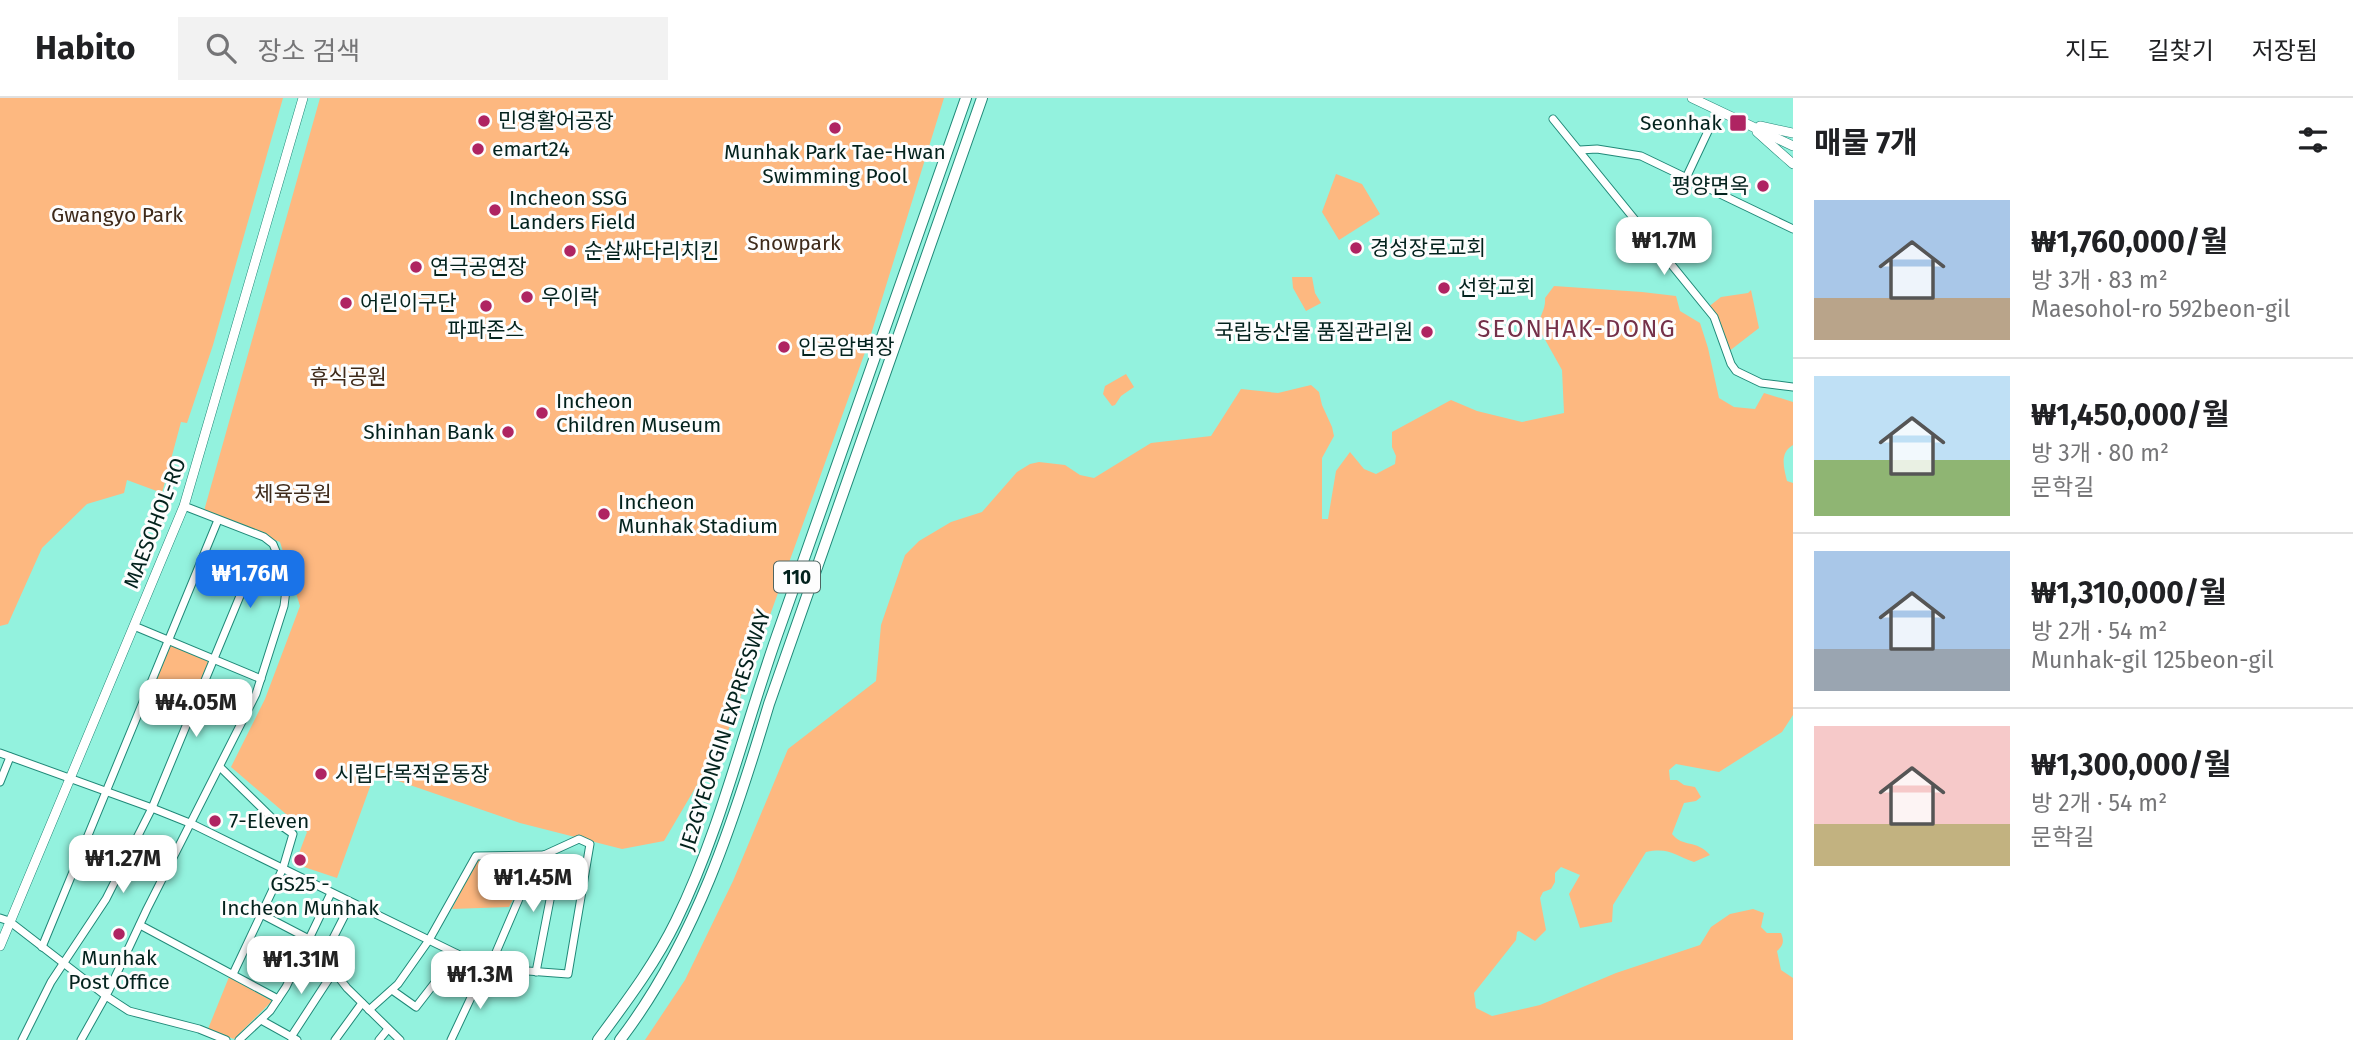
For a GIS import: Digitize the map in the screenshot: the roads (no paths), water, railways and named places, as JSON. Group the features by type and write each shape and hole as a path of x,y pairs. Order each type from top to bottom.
{"highway":[{"name":"JE2GYEONGIN EXPRESSWAY","path":"598,1040 654,961 676,922 698,871 720,812 754,699 965,98"},
{"name":"JE2GYEONGIN EXPRESSWAY","path":"620,1040 670,965 735,813 774,691 982,98"}],"main road":[{"path":"1692,98 1793,146"},
{"name":"MAESOHOL-RO","path":"0,946 5,919 69,779 184,506 301,101"},
{"path":"1748,123 1793,133"},
{"path":"1748,123 1793,164"}],"street":[{"path":"1686,178 1718,110"},
{"path":"1553,119 1714,317 1731,364 1737,371 1761,383 1793,387"},
{"path":"1580,150 1597,149 1633,154 1793,229"},
{"path":"81,1040 106,996 256,695 284,606 286,590 272,544 264,537 184,506"},
{"path":"42,947 218,520"},
{"path":"22,1040 51,982 96,916 152,808 247,579 277,554"},
{"path":"134,626 261,679"},
{"path":"0,754 192,824 351,903 429,940 486,968 568,974 590,844 579,839 544,855 476,856 429,940 392,990 369,1010"},
{"path":"0,782 10,757"},
{"path":"220,767 275,822 293,834 284,868 233,974"},
{"path":"452,1040 486,968 491,964 521,894 544,855"},
{"path":"537,972 555,874 544,855"},
{"path":"239,1040 261,1020 278,999 331,892"},
{"path":"324,954 351,903"},
{"path":"261,914 324,954 334,971 362,1003 400,1040"},
{"path":"5,919 129,1011 190,1027 226,1040"},
{"path":"140,925 278,999"},
{"path":"392,990 416,1007 457,954"},
{"path":"261,1020 294,1038 334,971"},
{"path":"335,1040 362,1003"},
{"path":"379,1040 388,1029"}],"place":[{"name":"민영활어공장","path":"484,121"},
{"name":"Seonhak","path":"1738,123"},
{"name":"Munhak Park Tae-Hwan Swimming Pool","path":"835,128"},
{"name":"emart24","path":"478,149"},
{"name":"평양면옥","path":"1763,186"},
{"name":"Incheon SSG Landers Field","path":"495,210"},
{"name":"경성장로교회","path":"1356,248"},
{"name":"순살싸다리치킨","path":"570,251"},
{"name":"연극공연장","path":"416,267"},
{"name":"선학교회","path":"1444,288"},
{"name":"우이락","path":"527,297"},
{"name":"어린이구단","path":"346,303"},
{"name":"파파존스","path":"486,306"},
{"name":"국립농산물 품질관리원","path":"1427,332"},
{"name":"인공암벽장","path":"784,347"},
{"name":"Incheon Children Museum","path":"542,413"},
{"name":"Shinhan Bank","path":"508,432"},
{"name":"Incheon Munhak Stadium","path":"604,514"},
{"name":"시립다목적운동장","path":"321,774"},
{"name":"7-Eleven","path":"215,821"},
{"name":"GS25 - Incheon Munhak","path":"300,860"},
{"name":"Munhak Post Office","path":"119,934"}],"district":[{"name":"SEONHAK-DONG","path":"1577,329"}],"park label":[{"name":"Gwangyo Park","path":"117,215"},
{"name":"Snowpark","path":"794,243"},
{"name":"휴식공원","path":"348,377"},
{"name":"체육공원","path":"293,494"}]}
